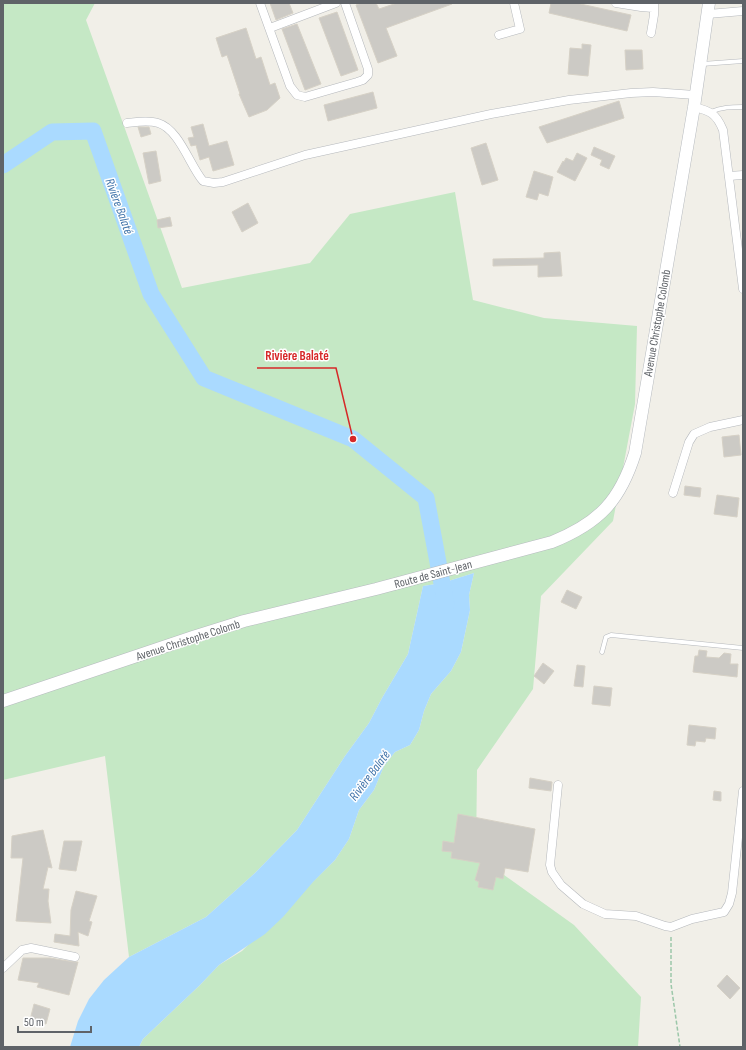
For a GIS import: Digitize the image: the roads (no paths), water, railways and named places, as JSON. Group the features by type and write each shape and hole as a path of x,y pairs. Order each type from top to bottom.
{"street":[{"path":"260,3 290,86 297,95 301,97 308,97 357,82 363,80 368,75 368,69 345,3"},
{"path":"270,28 336,3"},
{"path":"499,35 520,29 514,3"},
{"path":"616,3 641,7 654,5 651,33"},
{"path":"708,9 743,11"},
{"name":"Avenue Christophe Colomb","path":"490,559 552,542 585,527 598,517 611,503 621,488 629,471 635,453 708,9"},
{"path":"127,122 157,122 166,127 184,149 204,181 218,183 229,181 272,165 305,155 507,111 569,100 610,94 653,92 694,101 711,112 720,123 723,130 741,250 743,289"},
{"path":"729,176 743,175"},
{"path":"673,493 689,442 694,434 710,426 743,420"},
{"name":"Route de Saint-Jean","path":"376,588 490,559"},
{"name":"Avenue Christophe Colomb","path":"3,701 193,637 244,622 376,588"},
{"path":"558,785 550,865 552,872 561,885 583,904 605,914 636,916 654,923 671,927 692,919 724,912 729,904 732,893 743,791"},
{"path":"3,968 22,950 32,948 75,957"}],"lane":[{"path":"700,65 743,61"},
{"path":"711,112 717,109 743,107"},
{"path":"602,652 606,637 611,635 743,648"}],"water":[{"path":"474,573 469,595 470,610 461,652 451,671 431,694 424,711 419,730 410,745 395,752 384,766 374,790 359,810 349,839 335,860 313,882 283,917 265,934 219,965 143,1039 139,1047 70,1047 78,1021 89,999 104,980 129,957 206,917 255,873 297,830 345,756 369,723 408,654 423,586 442,583"}],"waterway":[{"name":"Rivière Balaté","path":"3,165 52,132 93,131 151,294 204,378 353,439 426,498 446,605"}],"place":[{"name":"Rivière Balaté","path":"353,439"}]}
